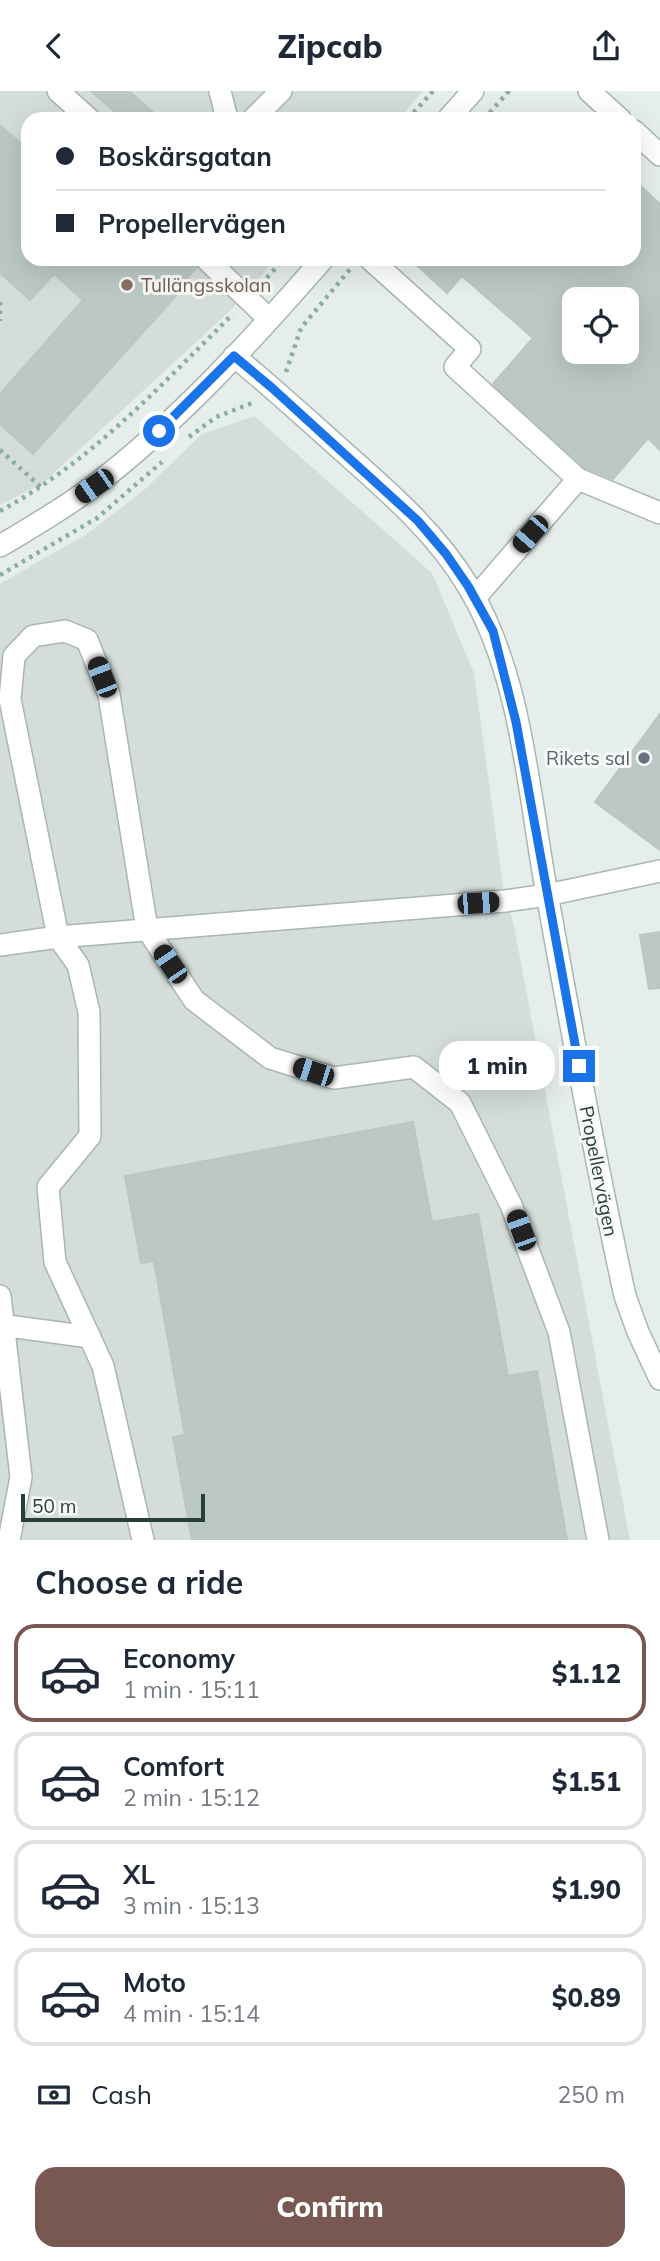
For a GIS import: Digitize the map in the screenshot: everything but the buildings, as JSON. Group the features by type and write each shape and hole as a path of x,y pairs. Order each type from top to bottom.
{"street":[{"path":"58,91 81,112"},
{"path":"219,91 225,112"},
{"path":"260,112 281,91"},
{"path":"454,112 473,91"},
{"path":"589,91 612,112"},
{"path":"641,137 660,155"},
{"path":"213,266 270,319"},
{"path":"0,546 62,508 127,459 234,356 317,266"},
{"path":"378,266 470,349 455,367 578,479 660,513"},
{"name":"Propellervägen","path":"234,356 418,521 446,554 493,631 510,695 625,1296 660,1379"},
{"path":"475,598 578,479"},
{"path":"143,1540 103,1366 55,1262 48,1187 90,1136 89,1012 78,965 58,937 9,699 14,656 33,636 65,631 87,640 109,695 146,929 194,1000 270,1058 334,1078 414,1067 460,1103 511,1205 559,1332 598,1540"},
{"path":"0,946 58,937 146,929 505,901 660,871"},
{"path":"0,1296 20,1477 9,1540"},
{"path":"2,1326 90,1337"}],"path":[{"path":"414,112 433,91"},
{"path":"490,112 509,91"},
{"path":"0,511 41,488 103,440 248,299 278,266"},
{"path":"0,302 0,321"},
{"path":"0,450 41,488"}],"shaded area":[{"name":"Tullängsskolan","path":"0,91 423,91 404,112 21,112 21,266 270,266 231,310 43,483 0,505"},
{"path":"254,416 432,573 474,673 505,901 513,921 630,1540 0,1540 0,584 90,532 144,490 202,434"}],"place":[{"name":"Tullängsskolan","path":"127,285"},
{"name":"Rikets sal","path":"644,758"}],"route":[{"path":"159,431 234,356 418,521 468,586 493,631 516,722 579,1066"}]}
